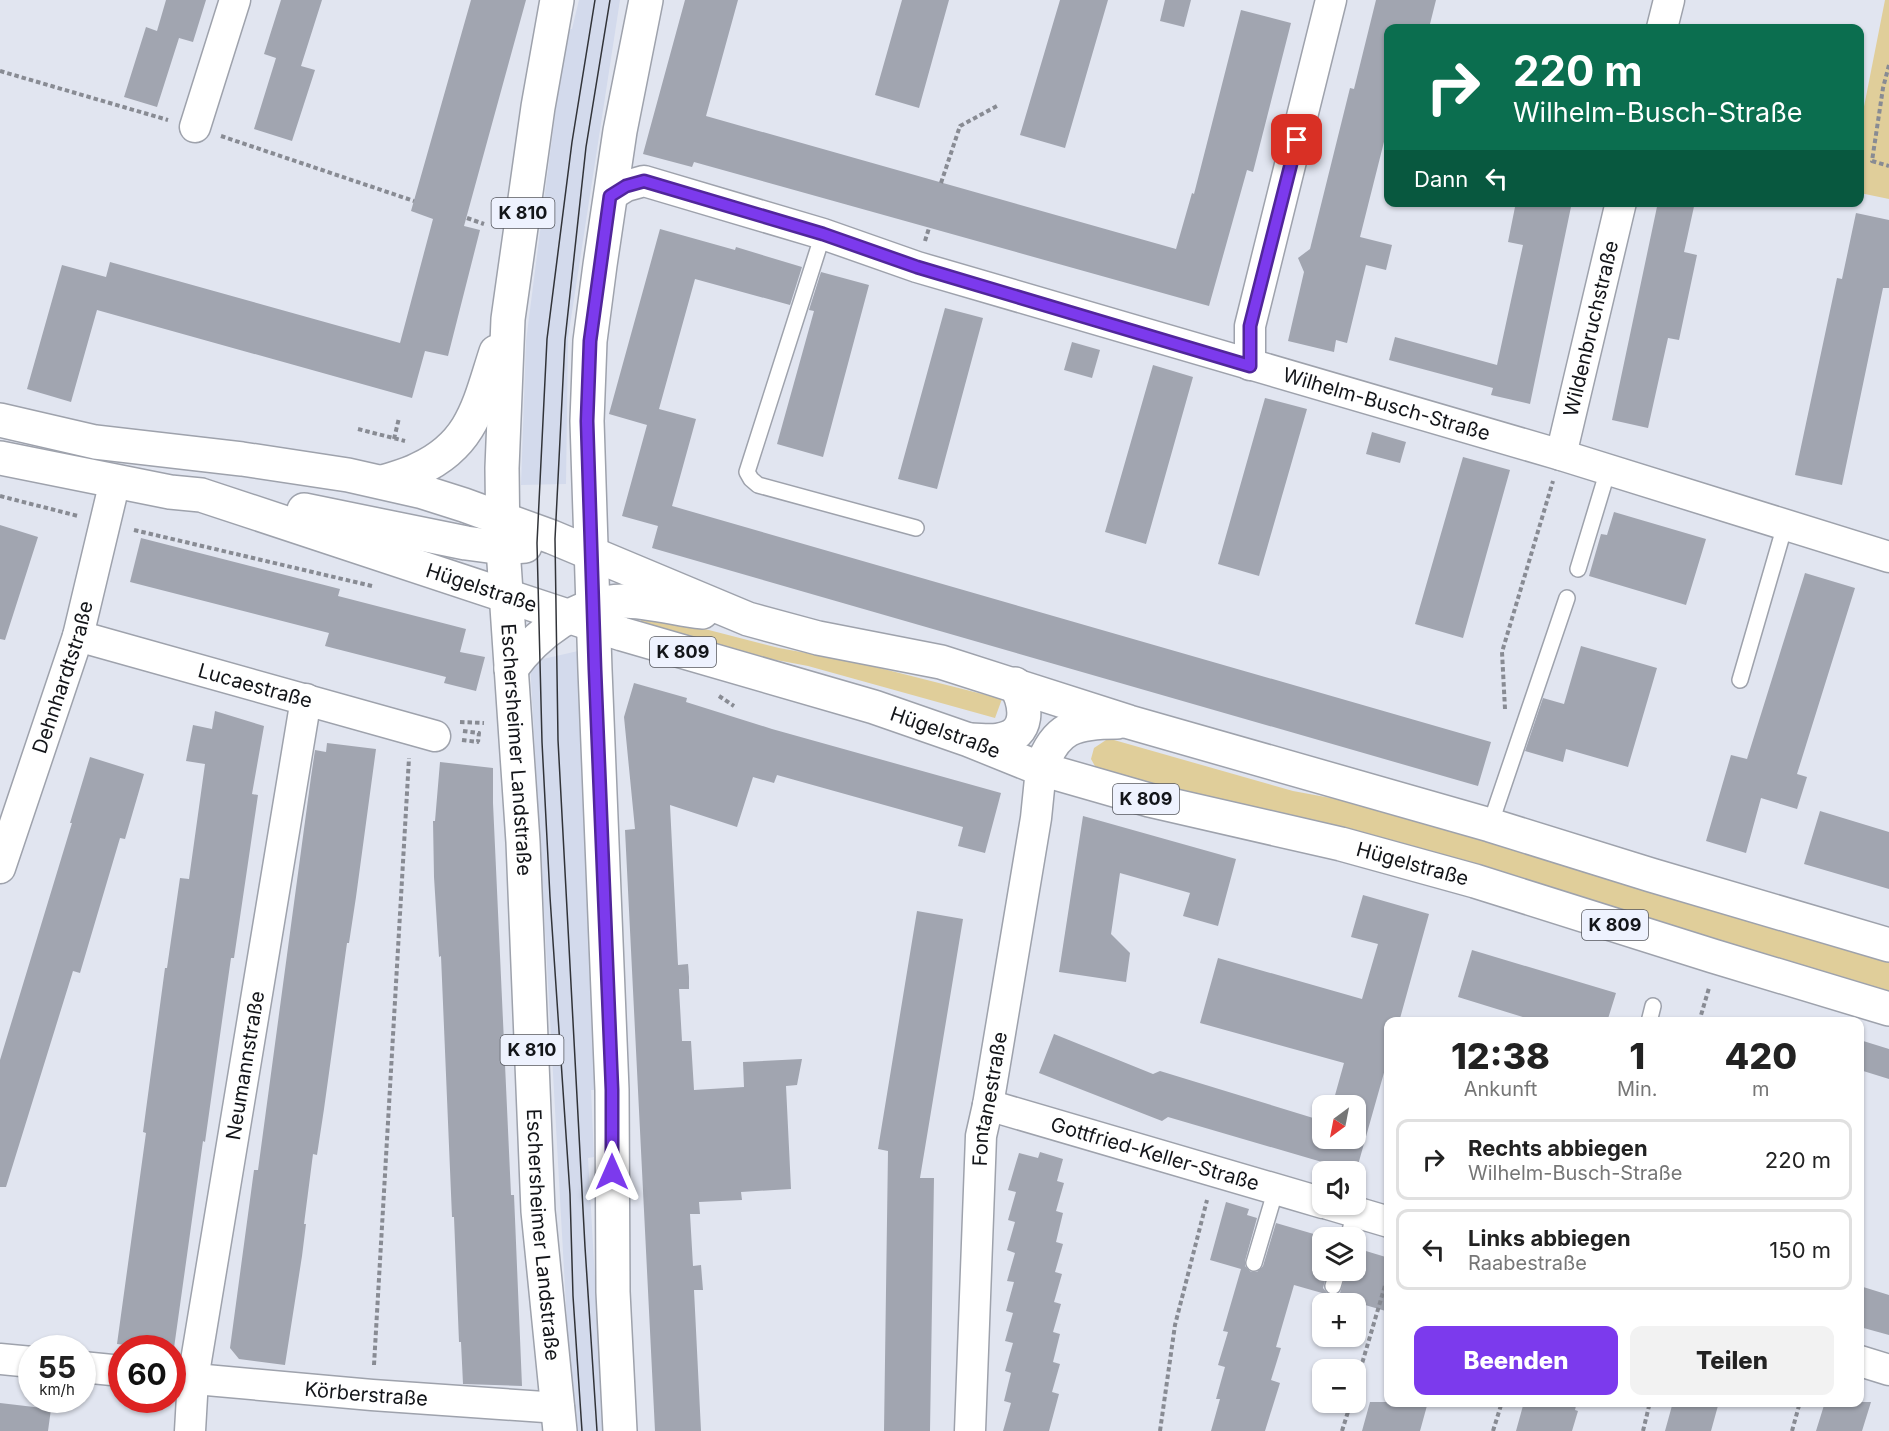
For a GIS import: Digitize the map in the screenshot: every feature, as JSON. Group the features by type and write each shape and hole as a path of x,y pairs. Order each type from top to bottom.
{"main road":[{"name":"Eschersheimer Landstraße","path":"557,0 538,107 508,319 502,468 502,534 523,842 538,1211 559,1420"},
{"path":"620,1431 613,1292 612,1090 586,615 591,553 587,421 590,341 610,196 620,130 646,0"},
{"path":"383,482 419,469 441,456 459,441 475,415 508,319"},
{"path":"0,420 95,442 242,459 383,482 464,504 502,534"},
{"name":"Hügelstraße","path":"0,459 170,492 201,495 505,594 586,615 622,634 874,707 969,740 1041,770 1149,800 1341,844 1475,881 1889,1009"},
{"path":"201,495 266,503 466,543 502,534"},
{"path":"552,537 566,530 578,519 589,502"},
{"name":"K 809","path":"502,534 552,537 748,619 818,638 941,662 1129,722 1490,825 1889,945"},
{"path":"511,669 524,651 538,638 586,615 625,601 748,619"},
{"path":"969,740 1002,740 1016,733 1025,716 1021,695 1015,684"},
{"path":"1041,770 1052,742 1068,730 1095,722 1129,722"}],"street":[{"path":"195,127 235,0"},
{"path":"1250,366 1250,326 1331,0"},
{"path":"1663,24 1669,0"},
{"name":"Wilhelm-Busch-Straße","path":"610,196 626,186 644,181 823,234 917,267 1561,455 1889,557"},
{"name":"Wildenbruchstraße","path":"1561,455 1620,207"},
{"name":"Dehnhardtstraße","path":"0,868 78,636 115,481"},
{"name":"Lucaestraße","path":"78,636 423,733"},
{"name":"Neumannstraße","path":"186,1361 306,699"},
{"name":"Fontanestraße","path":"970,1431 981,1136 1036,818 1041,770"},
{"name":"Gottfried-Keller-Straße","path":"988,1105 1312,1200"},
{"path":"1344,1218 1384,1222"},
{"path":"0,1359 18,1361"},
{"path":"1864,1363 1889,1370"},
{"name":"Körberstraße","path":"186,1378 372,1395 559,1420"},
{"name":"Neumannstraße","path":"186,1401 190,1431"}],"lane":[{"path":"823,234 747,472 758,485 916,528"},
{"path":"1578,569 1608,470"},
{"path":"1740,680 1785,525"},
{"path":"1490,825 1567,598"},
{"path":"1254,1263 1276,1189"},
{"path":"1333,1286 1335,1281"}],"path":[{"path":"1889,64 1872,161 1889,166"},
{"path":"941,183 960,126 997,106"},
{"path":"400,196 414,201"},
{"path":"466,218 484,224"},
{"path":"394,439 399,418"},
{"path":"358,429 411,443"},
{"path":"1505,711 1502,652 1561,455"},
{"path":"0,496 367,586 375,586"},
{"path":"478,742 479,733 458,730 460,721 488,723"},
{"path":"372,1395 423,733"},
{"path":"1700,1017 1710,984"},
{"path":"1160,1431 1175,1325 1202,1222"},
{"path":"1363,1359 1384,1289"},
{"path":"1493,1431 1500,1407"},
{"path":"1643,1431 1649,1407"},
{"path":"1792,1431 1799,1407"},
{"path":"1342,1431 1347,1413"}],"shaded area":[{"path":"579,0 620,0 568,338 566,484 521,485 526,341 566,29 572,29"},
{"path":"1885,0 1889,0 1889,199 1864,194 1864,107"},
{"path":"643,613 779,648 856,662 1002,699 995,718 808,666 771,659 640,623"},
{"path":"578,651 599,1090 591,1090 594,1157 588,1158 606,1431 573,1431 530,662"},
{"path":"1106,740 1114,740 1293,791 1374,806 1889,959 1889,995 1100,775 1091,759 1094,748"}],"building":[{"path":"166,0 206,0 193,42 179,38 157,107 124,97 146,27 157,31"},
{"path":"281,0 322,0 301,66 315,70 292,141 254,129 276,58 264,54"},
{"path":"471,0 526,0 464,226 480,230 448,356 425,351 412,398 97,310 71,402 27,389 62,265 106,277 110,262 400,343 433,219 411,211"},
{"path":"685,0 738,0 706,116 1176,249 1192,193 1194,194 1241,10 1291,23 1253,172 1247,170 1209,306 694,162 692,167 643,154"},
{"path":"902,0 949,0 919,108 875,95"},
{"path":"1060,0 1108,0 1065,148 1020,135"},
{"path":"1165,0 1191,0 1184,27 1160,21"},
{"path":"1376,0 1436,0 1430,24 1384,24 1384,142 1360,237 1392,245 1386,270 1366,265 1347,343 1336,340 1334,352 1288,341 1304,272 1298,258 1310,249 1350,88 1354,89"},
{"path":"1515,207 1571,207 1530,404 1491,395 1493,388 1389,360 1395,337 1497,365 1523,245 1508,242"},
{"path":"1657,207 1694,207 1684,252 1697,255 1679,340 1668,338 1648,428 1612,420"},
{"path":"1856,213 1889,220 1889,288 1883,288 1842,485 1795,475 1837,278 1842,279"},
{"path":"660,229 735,250 736,247 802,267 790,305 695,279 659,409 696,419 672,506 1491,742 1478,786 652,548 658,526 622,516 647,425 609,414"},
{"path":"821,272 869,285 823,457 777,444 814,311 809,310"},
{"path":"945,308 983,318 937,489 898,479"},
{"path":"1072,342 1100,350 1092,378 1064,370"},
{"path":"1153,365 1193,377 1146,544 1105,532"},
{"path":"1265,398 1307,409 1259,576 1218,564"},
{"path":"1372,432 1406,442 1400,463 1366,454"},
{"path":"1463,457 1510,470 1463,638 1415,624"},
{"path":"1614,512 1706,539 1686,605 1589,576 1601,534 1607,535"},
{"path":"0,525 38,537 5,640 0,639"},
{"path":"141,538 340,589 338,596 466,629 460,652 485,657 476,691 444,683 446,677 325,646 329,633 130,582"},
{"path":"1805,573 1855,588 1797,774 1807,777 1797,809 1761,798 1746,853 1706,841 1731,755 1747,759"},
{"path":"1581,646 1657,668 1628,767 1566,749 1563,762 1525,751 1543,698 1564,704"},
{"path":"634,683 687,698 686,702 772,729 1001,793 985,853 958,846 963,827 777,775 774,783 753,777 737,827 670,805 678,965 688,964 689,977 689,989 679,989 682,1041 691,1041 694,1090 744,1087 743,1062 802,1059 797,1085 786,1086 791,1189 741,1192 742,1200 699,1202 700,1214 690,1214 693,1266 701,1265 703,1290 694,1290 701,1431 655,1431 625,830 635,829 624,717"},
{"path":"215,711 264,726 252,794 258,795 234,958 231,958 205,1142 203,1141 176,1335 118,1335 146,1133 143,1132 165,968 167,968 180,878 189,879 205,764 186,761 193,725 212,729"},
{"path":"327,743 376,749 317,1155 313,1154 302,1256 285,1365 239,1359 230,1348 254,1170 258,1170 315,750 326,752"},
{"path":"90,757 144,774 125,839 120,838 80,973 73,971 6,1187 0,1187 0,1060"},
{"path":"440,762 493,768 511,1195 514,1195 522,1386 463,1384 454,1217 452,1217 441,956 439,957 434,877 433,821 435,821"},
{"path":"1820,811 1889,832 1889,889 1804,864"},
{"path":"1083,816 1236,859 1218,926 1183,916 1190,893 1120,873 1111,934 1130,953 1126,982 1059,972"},
{"path":"1363,895 1429,914 1400,1017 1384,1017 1384,1073 1366,1137 1366,1095 1335,1095 1344,1063 1200,1023 1218,958 1362,999 1378,944 1351,937"},
{"path":"917,911 963,919 920,1178 934,1178 930,1431 884,1431 888,1151 878,1149"},
{"path":"1472,950 1616,993 1609,1017 1523,1017 1458,997"},
{"path":"1054,1034 1153,1074 1160,1071 1312,1118 1312,1149 1362,1149 1359,1161 1318,1161 1168,1117 1162,1121 1039,1073"},
{"path":"1864,1041 1889,1049 1889,1079 1864,1071"},
{"path":"1040,1152 1063,1159 1057,1181 1064,1183 1056,1211 1063,1213 1056,1242 1063,1244 1055,1272 1062,1274 1054,1302 1061,1304 1053,1332 1060,1334 1053,1362 1060,1364 1052,1392 1059,1394 1049,1431 1003,1431 1011,1403 1004,1401 1011,1373 1005,1371 1013,1343 1005,1341 1013,1313 1006,1311 1014,1282 1007,1281 1015,1253 1007,1250 1015,1222 1008,1220 1016,1192 1008,1190 1019,1153 1038,1158"},
{"path":"1226,1202 1249,1209 1247,1215 1257,1218 1245,1261 1245,1266 1251,1272 1257,1272 1263,1266 1276,1223 1312,1234 1312,1281 1325,1281 1323,1288 1327,1293 1294,1285 1276,1347 1281,1348 1271,1380 1280,1383 1265,1431 1211,1431 1220,1399 1216,1399 1225,1367 1218,1365 1228,1332 1223,1331 1241,1269 1210,1260"},
{"path":"1366,1251 1384,1256 1384,1311 1366,1305 1366,1293 1340,1293 1344,1281 1366,1281"},
{"path":"1864,1287 1889,1295 1889,1335 1864,1328"},
{"path":"1370,1402 1384,1402 1384,1407 1427,1407 1420,1431 1362,1431"},
{"path":"1864,1402 1871,1402 1862,1431 1816,1431 1823,1407 1864,1407"},
{"path":"0,1403 18,1405 18,1413 50,1413 48,1431 0,1431"},
{"path":"1523,1407 1576,1407 1575,1410 1578,1411 1572,1431 1516,1431"},
{"path":"1672,1407 1718,1407 1711,1431 1665,1431"}],"tram line":[{"path":"582,1431 542,742 537,543 547,339 572,142 595,0"},
{"path":"597,1431 558,740 555,539 565,340 586,147 610,0"}],"route":[{"path":"612,1172 612,1090 587,462 590,341 610,196 626,186 644,181 823,234 917,267 1250,366 1250,326 1297,140"}]}
